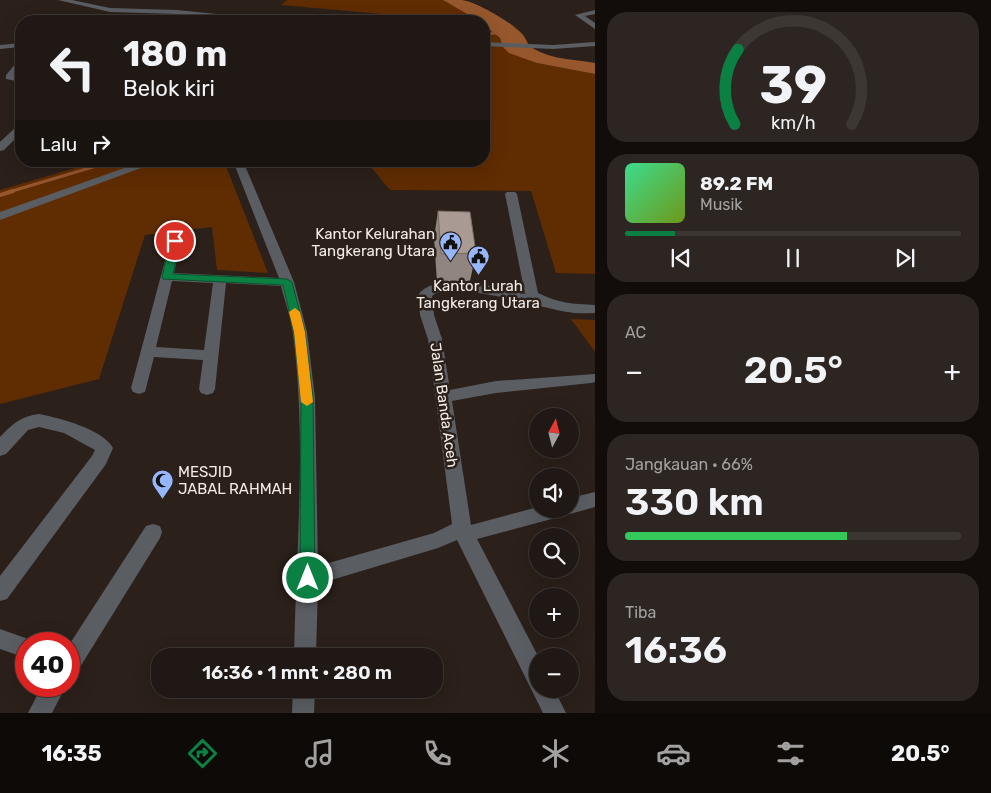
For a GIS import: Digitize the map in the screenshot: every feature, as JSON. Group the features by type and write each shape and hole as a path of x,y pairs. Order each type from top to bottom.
{"street":[{"path":"66,0 110,10 140,12 178,9 212,15"},
{"path":"110,10 114,0"},
{"path":"595,12 579,16 595,27"},
{"path":"490,45 535,47 595,44"},
{"path":"0,47 15,46"},
{"path":"15,70 9,77 15,78"},
{"path":"0,148 15,134"},
{"path":"0,216 138,167"},
{"path":"240,167 287,282 300,332 307,398 308,578 305,648"},
{"path":"511,194 532,295 546,303"},
{"path":"139,388 175,241"},
{"path":"167,277 287,282"},
{"path":"207,389 220,280"},
{"name":"Jalan Banda Aceh","path":"529,661 463,531 435,339 427,315 425,295 433,288 454,286 493,291 569,308 595,309"},
{"path":"148,352 212,354"},
{"path":"442,397 496,387 591,378"},
{"path":"0,449 16,431 32,421 46,421 97,440 104,448 100,459 0,592"},
{"path":"579,503 595,499"},
{"path":"308,578 463,531 529,516"},
{"path":"80,646 153,532"},
{"path":"0,639 15,644"},
{"path":"39,713 48,697"},
{"path":"303,713 304,698"},
{"path":"547,698 555,713"}],"shaded area":[{"path":"287,0 443,0 470,15 393,15 281,5"},
{"path":"443,0 462,0 485,9 518,30 534,49 556,57 595,63 595,74 537,63 509,53 503,47 500,38 490,30 490,15 470,15"},
{"path":"490,30 500,38 503,47 537,63 595,74 595,274 556,273 531,191 390,190 371,167 490,167"},
{"path":"79,167 226,167 268,273 217,270 212,227 145,235 99,379 0,404 0,190"},
{"path":"571,319 595,320 595,352"}],"building":[{"path":"438,211 470,212 476,253 441,254"}],"waterway":[{"path":"490,34 500,33"},
{"path":"9,192 93,167"},
{"path":"0,195 13,191"}],"slow traffic":[{"path":"295,312 300,332 307,402"}],"place":[{"name":"Kantor Kelurahan Tangkerang Utara","path":"451,262"},
{"name":"Kantor Lurah Tangkerang Utara","path":"478,276"},
{"name":"MESJID JABAL RAHMAH","path":"162,500"}],"route":[{"path":"175,241 167,277 287,282 300,332 307,398 308,578"}]}
